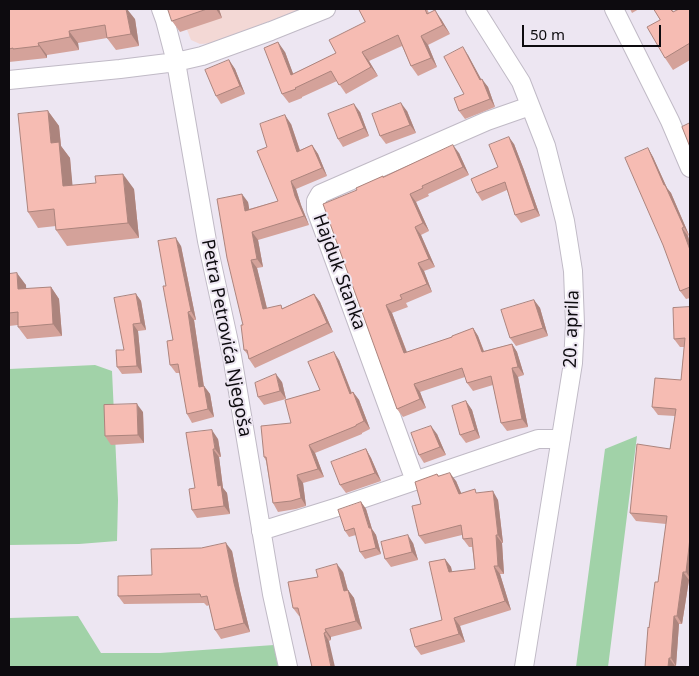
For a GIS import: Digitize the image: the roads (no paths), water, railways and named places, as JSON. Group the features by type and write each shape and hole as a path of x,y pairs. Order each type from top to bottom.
{"street":[{"name":"Petra Petrovića Njegoša","path":"161,9 176,62 207,241 232,356 272,594 288,667"},
{"path":"9,80 176,62 202,56 326,9"},
{"name":"20. aprila","path":"476,9 521,82 546,146 565,221 573,271 575,324 573,363 524,667"},
{"path":"614,9 670,121 690,168"},
{"name":"Hajduk Stanka","path":"415,481 316,210 316,201 320,194 328,190 488,121 530,106"},
{"path":"261,531 538,439 561,438"}]}
